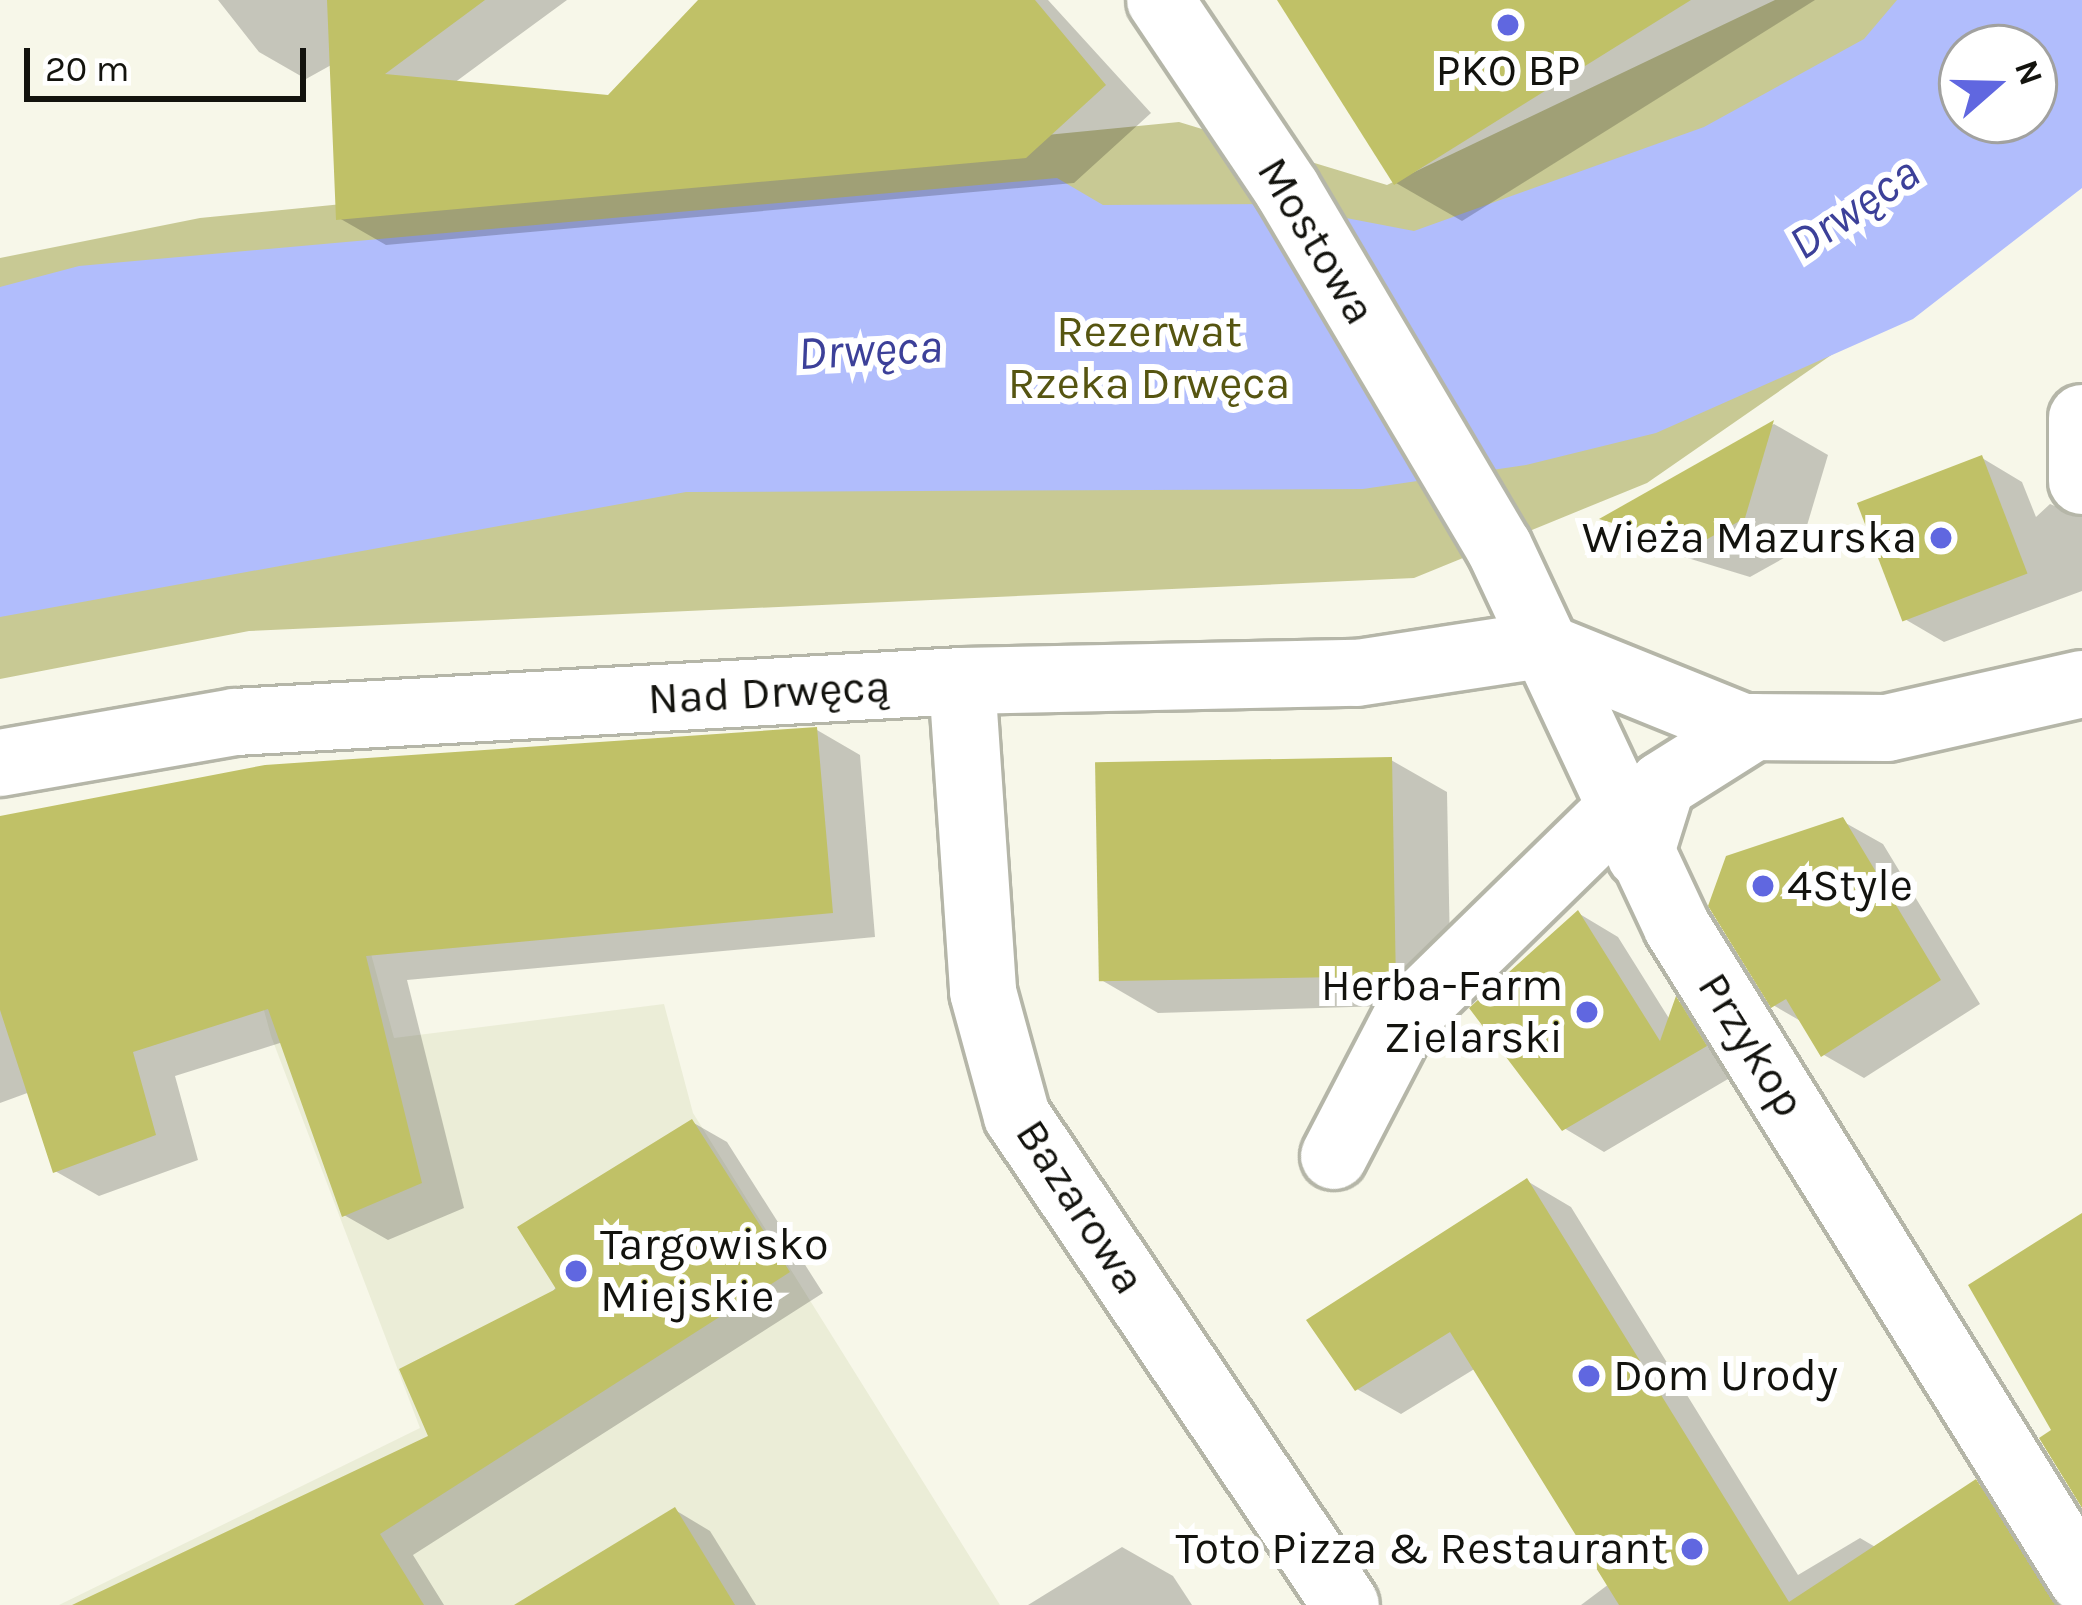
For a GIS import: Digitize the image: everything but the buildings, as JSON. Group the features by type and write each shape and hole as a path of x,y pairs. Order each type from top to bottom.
{"street":[{"name":"Mostowa","path":"1184,8 1463,488"},
{"path":"2082,418 2082,481"},
{"name":"Przykop","path":"1463,488 1499,547 1628,833 2082,1579"},
{"path":"1540,645 1754,727 1887,728 2082,684"},
{"name":"Nad Drwęcą","path":"0,763 235,722 962,682 1357,673 1540,645"},
{"name":"Bazarowa","path":"962,682 983,992 1017,1116 1346,1605"},
{"path":"1334,1156 1407,1016 1628,833 1663,785 1754,727"}],"shaded area":[{"name":"Targowisko Miejskie","path":"340,840 394,1038 664,1004 693,1113 1000,1605 59,1605 420,1428 271,1036 226,871"}],"green space":[{"name":"Rezerwat Rzeka Drwęca","path":"1775,0 2082,0 2082,181 1647,483 1414,578 249,631 0,679 0,258 200,218 1179,122 1387,185"}],"water":[{"name":"Rezerwat Rzeka Drwęca","path":"1897,0 2082,0 2082,188 1913,319 1656,433 1526,465 1363,489 686,492 0,617 0,287 79,266 1057,178 1103,205 1273,204 1414,231 1704,127 1864,39"}],"place":[{"name":"PKO BP","path":"1508,25"},
{"name":"Wieża Mazurska","path":"1941,538"},
{"name":"4Style","path":"1763,886"},
{"name":"Herba-Farm Zielarski","path":"1587,1012"},
{"name":"Targowisko Miejskie","path":"576,1271"},
{"name":"Dom Urody","path":"1589,1376"},
{"name":"Toto Pizza & Restaurant","path":"1692,1549"}],"water label":[{"name":"Drwęca","path":"1854,208"},
{"name":"Drwęca","path":"870,350"}]}
